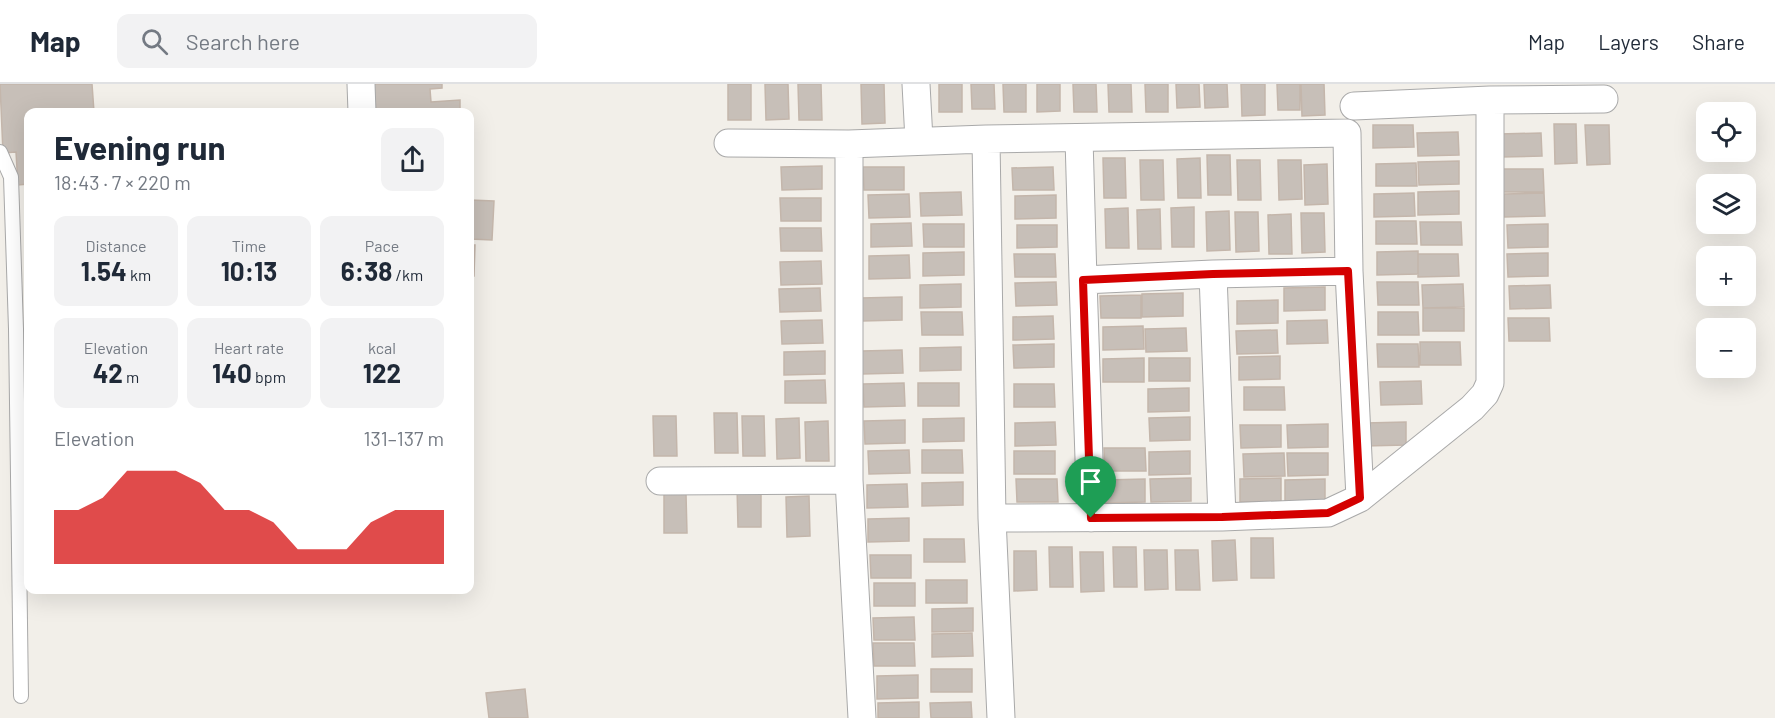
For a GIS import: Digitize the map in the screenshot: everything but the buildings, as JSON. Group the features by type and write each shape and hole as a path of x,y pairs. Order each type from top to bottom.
{"street":[{"path":"361,84 362,108"},
{"path":"916,84 919,140"},
{"path":"1360,498 1348,271 1347,133 1353,95 1490,100 1604,99"},
{"path":"992,518 1222,517 1328,513 1360,498 1472,408 1485,394 1490,383 1490,100"},
{"path":"728,143 849,144 919,140 1347,133"},
{"path":"1079,138 1091,518"},
{"path":"986,139 992,518 1001,718"},
{"path":"849,144 849,480 862,718"},
{"path":"1083,280 1348,271"},
{"path":"1213,274 1222,517"},
{"path":"660,481 849,480"}],"lane":[{"path":"0,152 11,177 16,329 21,696"}],"route":[{"path":"1348,271 1360,498 1328,513 1091,518 1083,280 1348,271"}]}
